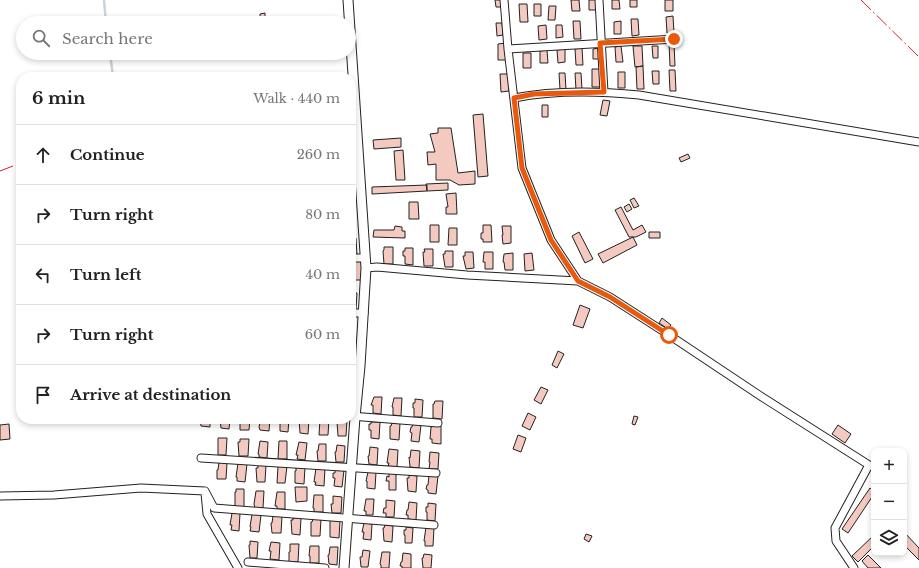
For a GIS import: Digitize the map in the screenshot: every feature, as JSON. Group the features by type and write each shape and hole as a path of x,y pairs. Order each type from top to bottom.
{"street":[{"path":"348,0 349,16"},
{"path":"504,0 508,49 522,168 551,240 578,281"},
{"path":"599,0 600,43 604,92"},
{"path":"508,49 674,39"},
{"path":"352,60 353,72"},
{"path":"514,98 534,94 604,92 639,95 919,142"},
{"path":"356,121 366,268 364,313 356,366"},
{"path":"356,258 365,258"},
{"path":"366,268 578,281 610,297 871,466 835,528 836,541 854,568"},
{"path":"356,313 364,313"},
{"path":"356,416 438,423"},
{"path":"344,568 353,424"},
{"path":"200,458 436,473"},
{"path":"0,496 54,495 141,488 206,491"},
{"path":"206,491 214,508 434,525"},
{"path":"206,491 207,514 238,568"},
{"path":"248,562 325,568"}],"building":[{"path":"495,0 501,0 501,7 496,7"},
{"path":"571,0 579,0 580,11 572,11"},
{"path":"589,0 596,0 597,10 589,10"},
{"path":"612,0 619,0 620,9 612,9"},
{"path":"630,0 637,0 637,7 630,7"},
{"path":"665,0 673,0 673,11 665,11"},
{"path":"519,4 527,4 528,22 520,22"},
{"path":"534,4 541,4 541,16 534,16"},
{"path":"549,6 556,6 555,20 548,20"},
{"path":"265,13 265,16 260,16 260,14"},
{"path":"673,16 674,33 667,33 666,17"},
{"path":"631,19 638,19 639,35 632,36"},
{"path":"573,21 580,21 581,39 574,39"},
{"path":"621,21 621,34 614,34 614,22"},
{"path":"496,23 502,23 503,35 497,36"},
{"path":"546,25 547,39 539,40 538,26"},
{"path":"556,25 562,25 563,37 556,38"},
{"path":"506,43 507,60 498,60 498,44"},
{"path":"669,43 674,43 675,66 670,66"},
{"path":"621,46 623,62 616,62 615,47"},
{"path":"633,46 642,46 643,66 635,67"},
{"path":"652,46 658,46 658,58 653,58"},
{"path":"582,48 583,65 576,65 575,49"},
{"path":"599,48 599,59 593,59 593,49"},
{"path":"565,49 565,62 558,63 557,50"},
{"path":"547,50 548,63 540,63 540,51"},
{"path":"523,53 531,53 531,68 523,68"},
{"path":"643,66 644,89 637,89 636,67"},
{"path":"592,69 601,69 601,87 592,87"},
{"path":"669,70 675,70 676,91 670,91"},
{"path":"652,71 659,71 659,84 653,84"},
{"path":"618,72 625,72 625,88 618,88"},
{"path":"559,73 565,73 566,90 560,90"},
{"path":"575,73 581,73 582,89 576,90"},
{"path":"500,74 508,74 509,91 501,92"},
{"path":"603,100 610,101 607,116 600,115"},
{"path":"542,105 548,105 548,117 542,117"},
{"path":"483,114 488,176 478,177 473,115"},
{"path":"438,128 451,128 458,173 475,171 475,184 459,185 450,180 436,180 436,164 428,165 427,152 435,152 430,134 438,133"},
{"path":"401,138 401,147 374,149 373,140"},
{"path":"403,150 405,180 396,180 394,151"},
{"path":"688,154 690,158 681,162 679,158"},
{"path":"448,183 448,190 427,191 426,184"},
{"path":"427,185 427,191 372,194 372,187"},
{"path":"456,193 457,214 446,214 446,207 448,207 446,194"},
{"path":"634,198 639,206 634,208 630,200"},
{"path":"409,202 418,202 419,219 409,219"},
{"path":"629,204 632,209 627,212 624,207"},
{"path":"621,207 633,230 642,225 646,232 636,237 629,237 615,210"},
{"path":"430,225 439,225 439,242 430,242"},
{"path":"483,225 491,225 492,242 483,242 483,239 481,239"},
{"path":"395,226 402,227 402,231 405,231 405,238 373,237 374,230 394,230"},
{"path":"502,226 511,226 511,243 503,244"},
{"path":"449,228 457,228 457,245 448,245"},
{"path":"579,232 593,259 585,263 572,236"},
{"path":"649,232 660,232 660,238 649,238"},
{"path":"633,237 637,245 603,263 598,254"},
{"path":"384,247 393,247 393,264 384,264"},
{"path":"405,248 413,248 413,265 405,264 405,256 403,256 403,251 405,251"},
{"path":"424,249 433,249 433,266 424,266"},
{"path":"445,251 453,251 453,267 445,267 443,254 445,254"},
{"path":"465,252 473,252 474,268 466,269 463,256 465,256"},
{"path":"484,252 493,252 493,269 485,269 485,262 483,262"},
{"path":"513,253 513,270 505,270 503,262 504,254"},
{"path":"532,253 534,270 525,271 524,254"},
{"path":"356,260 362,260 362,280 356,280"},
{"path":"580,305 590,309 583,328 573,325"},
{"path":"662,318 671,325 668,329 659,323"},
{"path":"558,351 564,354 557,368 552,365"},
{"path":"541,387 548,390 541,404 534,400"},
{"path":"374,397 382,397 381,414 373,413 373,405 371,405"},
{"path":"394,398 402,398 401,416 393,415 392,407"},
{"path":"415,399 423,400 422,417 414,417 413,403 415,403"},
{"path":"435,401 443,401 442,419 433,418 433,404"},
{"path":"528,413 536,417 530,430 522,426"},
{"path":"634,416 638,417 635,425 632,424"},
{"path":"371,422 380,422 379,439 371,438 369,424 371,424"},
{"path":"392,423 400,423 399,440 390,439 390,426"},
{"path":"9,424 10,439 0,440 0,425"},
{"path":"201,424 210,424 210,427 201,426"},
{"path":"221,424 230,424 229,429 221,428"},
{"path":"240,424 250,424 249,430 240,430"},
{"path":"260,424 270,424 269,431 260,430"},
{"path":"280,424 289,424 288,432 280,431"},
{"path":"299,424 309,424 308,434 300,433"},
{"path":"320,424 329,424 328,435 319,435"},
{"path":"337,424 347,424 346,436 338,436"},
{"path":"413,424 421,425 419,442 411,441 412,433 410,432"},
{"path":"838,425 851,434 845,443 832,434"},
{"path":"432,426 441,426 441,444 432,443 432,439 430,439"},
{"path":"518,435 526,438 521,452 513,449"},
{"path":"218,438 227,438 226,455 218,455"},
{"path":"240,439 249,439 248,456 239,456 238,442 240,442"},
{"path":"260,441 268,442 267,458 259,457"},
{"path":"279,441 287,441 287,459 278,459"},
{"path":"299,442 307,443 305,460 297,459 298,455 296,455"},
{"path":"319,444 326,444 326,461 318,461 317,451"},
{"path":"337,445 345,446 344,462 336,462 335,452"},
{"path":"370,447 378,448 377,465 369,464 368,456"},
{"path":"389,449 398,450 397,467 388,466"},
{"path":"411,450 420,451 419,468 410,467 409,457 410,458"},
{"path":"430,452 439,453 438,469 429,469"},
{"path":"219,462 227,463 226,479 217,479"},
{"path":"238,463 247,464 245,482 237,481 236,477"},
{"path":"258,465 266,465 265,482 257,482 256,468 258,468"},
{"path":"278,466 287,466 285,483 277,483"},
{"path":"296,467 305,467 304,484 295,483"},
{"path":"316,468 325,468 324,486 315,485"},
{"path":"335,470 344,470 342,487 334,486 335,478 333,478 333,473 335,473"},
{"path":"368,472 376,472 375,489 367,488 366,481"},
{"path":"389,473 396,474 396,490 389,490 389,481 386,481 387,476 389,477"},
{"path":"409,475 417,476 416,492 408,491 407,478 409,478"},
{"path":"429,475 438,476 436,494 428,493 428,490 426,489"},
{"path":"295,487 307,487 307,501 296,502"},
{"path":"870,488 871,498 848,533 842,529"},
{"path":"236,489 244,489 244,508 235,508"},
{"path":"256,491 264,491 263,508 255,508 254,504"},
{"path":"277,492 285,492 285,509 277,509 277,506 275,506"},
{"path":"314,495 323,495 323,512 314,512"},
{"path":"333,496 342,497 341,513 332,513 331,504 333,504"},
{"path":"366,499 374,499 373,515 366,515 366,511 364,511"},
{"path":"386,500 395,501 394,517 386,517 386,513 383,513 384,508 386,508"},
{"path":"409,502 417,503 416,520 408,519 408,515 406,515"},
{"path":"428,503 436,504 435,521 427,520 426,507 428,507"},
{"path":"232,513 240,513 239,531 231,530 232,525 230,525"},
{"path":"252,514 261,515 259,532 250,531"},
{"path":"273,516 282,516 281,533 272,533 271,523"},
{"path":"293,518 301,518 300,535 292,534 291,520 293,520"},
{"path":"313,519 321,519 320,536 311,536 311,522"},
{"path":"330,520 340,521 339,538 330,537"},
{"path":"364,523 372,524 371,540 363,539 364,532 362,532"},
{"path":"385,525 393,526 392,542 384,541 383,528"},
{"path":"406,527 413,528 412,543 405,543 404,530 406,530"},
{"path":"426,527 434,528 433,546 425,546 424,541"},
{"path":"586,534 592,536 589,542 584,539"},
{"path":"907,535 919,548 919,560 907,548"},
{"path":"871,538 871,549 858,562 852,556"},
{"path":"250,541 258,542 257,558 250,558"},
{"path":"271,542 280,543 279,560 270,559 271,551 269,551"},
{"path":"290,544 299,544 298,562 289,562"},
{"path":"310,546 319,546 319,563 310,563"},
{"path":"330,547 338,547 337,565 329,564 328,555"},
{"path":"363,550 370,551 368,567 361,567 360,557 362,557"},
{"path":"382,552 390,552 389,568 381,568 380,564"},
{"path":"403,553 411,554 411,568 402,568 402,566 400,566"},
{"path":"424,554 432,555 431,568 423,568 422,558"},
{"path":"868,555 881,568 868,568 862,561"}],"waterway":[{"path":"104,0 105,16"},
{"path":"111,60 112,72"}],"power":[{"path":"861,0 919,57"},
{"path":"0,171 13,166"}],"route":[{"path":"669,335 610,297 578,281 551,240 522,168 514,98 534,94 604,92 600,43 674,39"}]}
